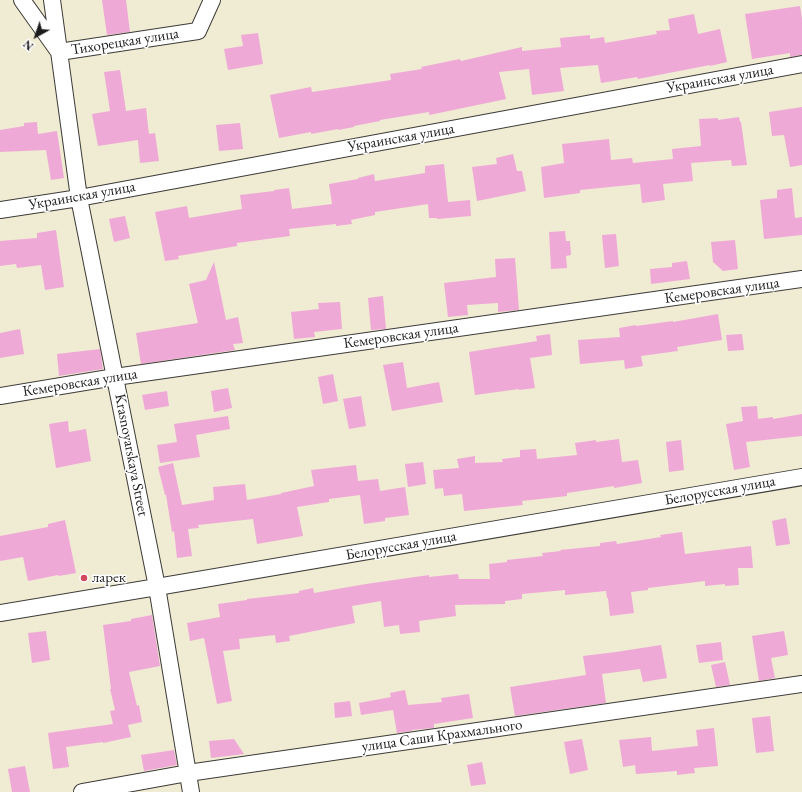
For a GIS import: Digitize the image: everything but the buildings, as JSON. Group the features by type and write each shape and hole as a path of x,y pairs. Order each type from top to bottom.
{"street":[{"name":"Тихорецкая улица","path":"22,0 59,52 198,31 212,0"},
{"name":"Krasnoyarskaya Street","path":"52,0 79,198 157,587 191,792"},
{"name":"Украинская улица","path":"0,210 79,198 802,64"},
{"name":"Кемеровская улица","path":"0,396 115,377 802,279"},
{"name":"Белорусская улица","path":"0,613 802,477"},
{"name":"улица Саши Крахмального","path":"82,792 188,773 802,684"}],"place":[{"name":"ларек","path":"84,578"}]}
